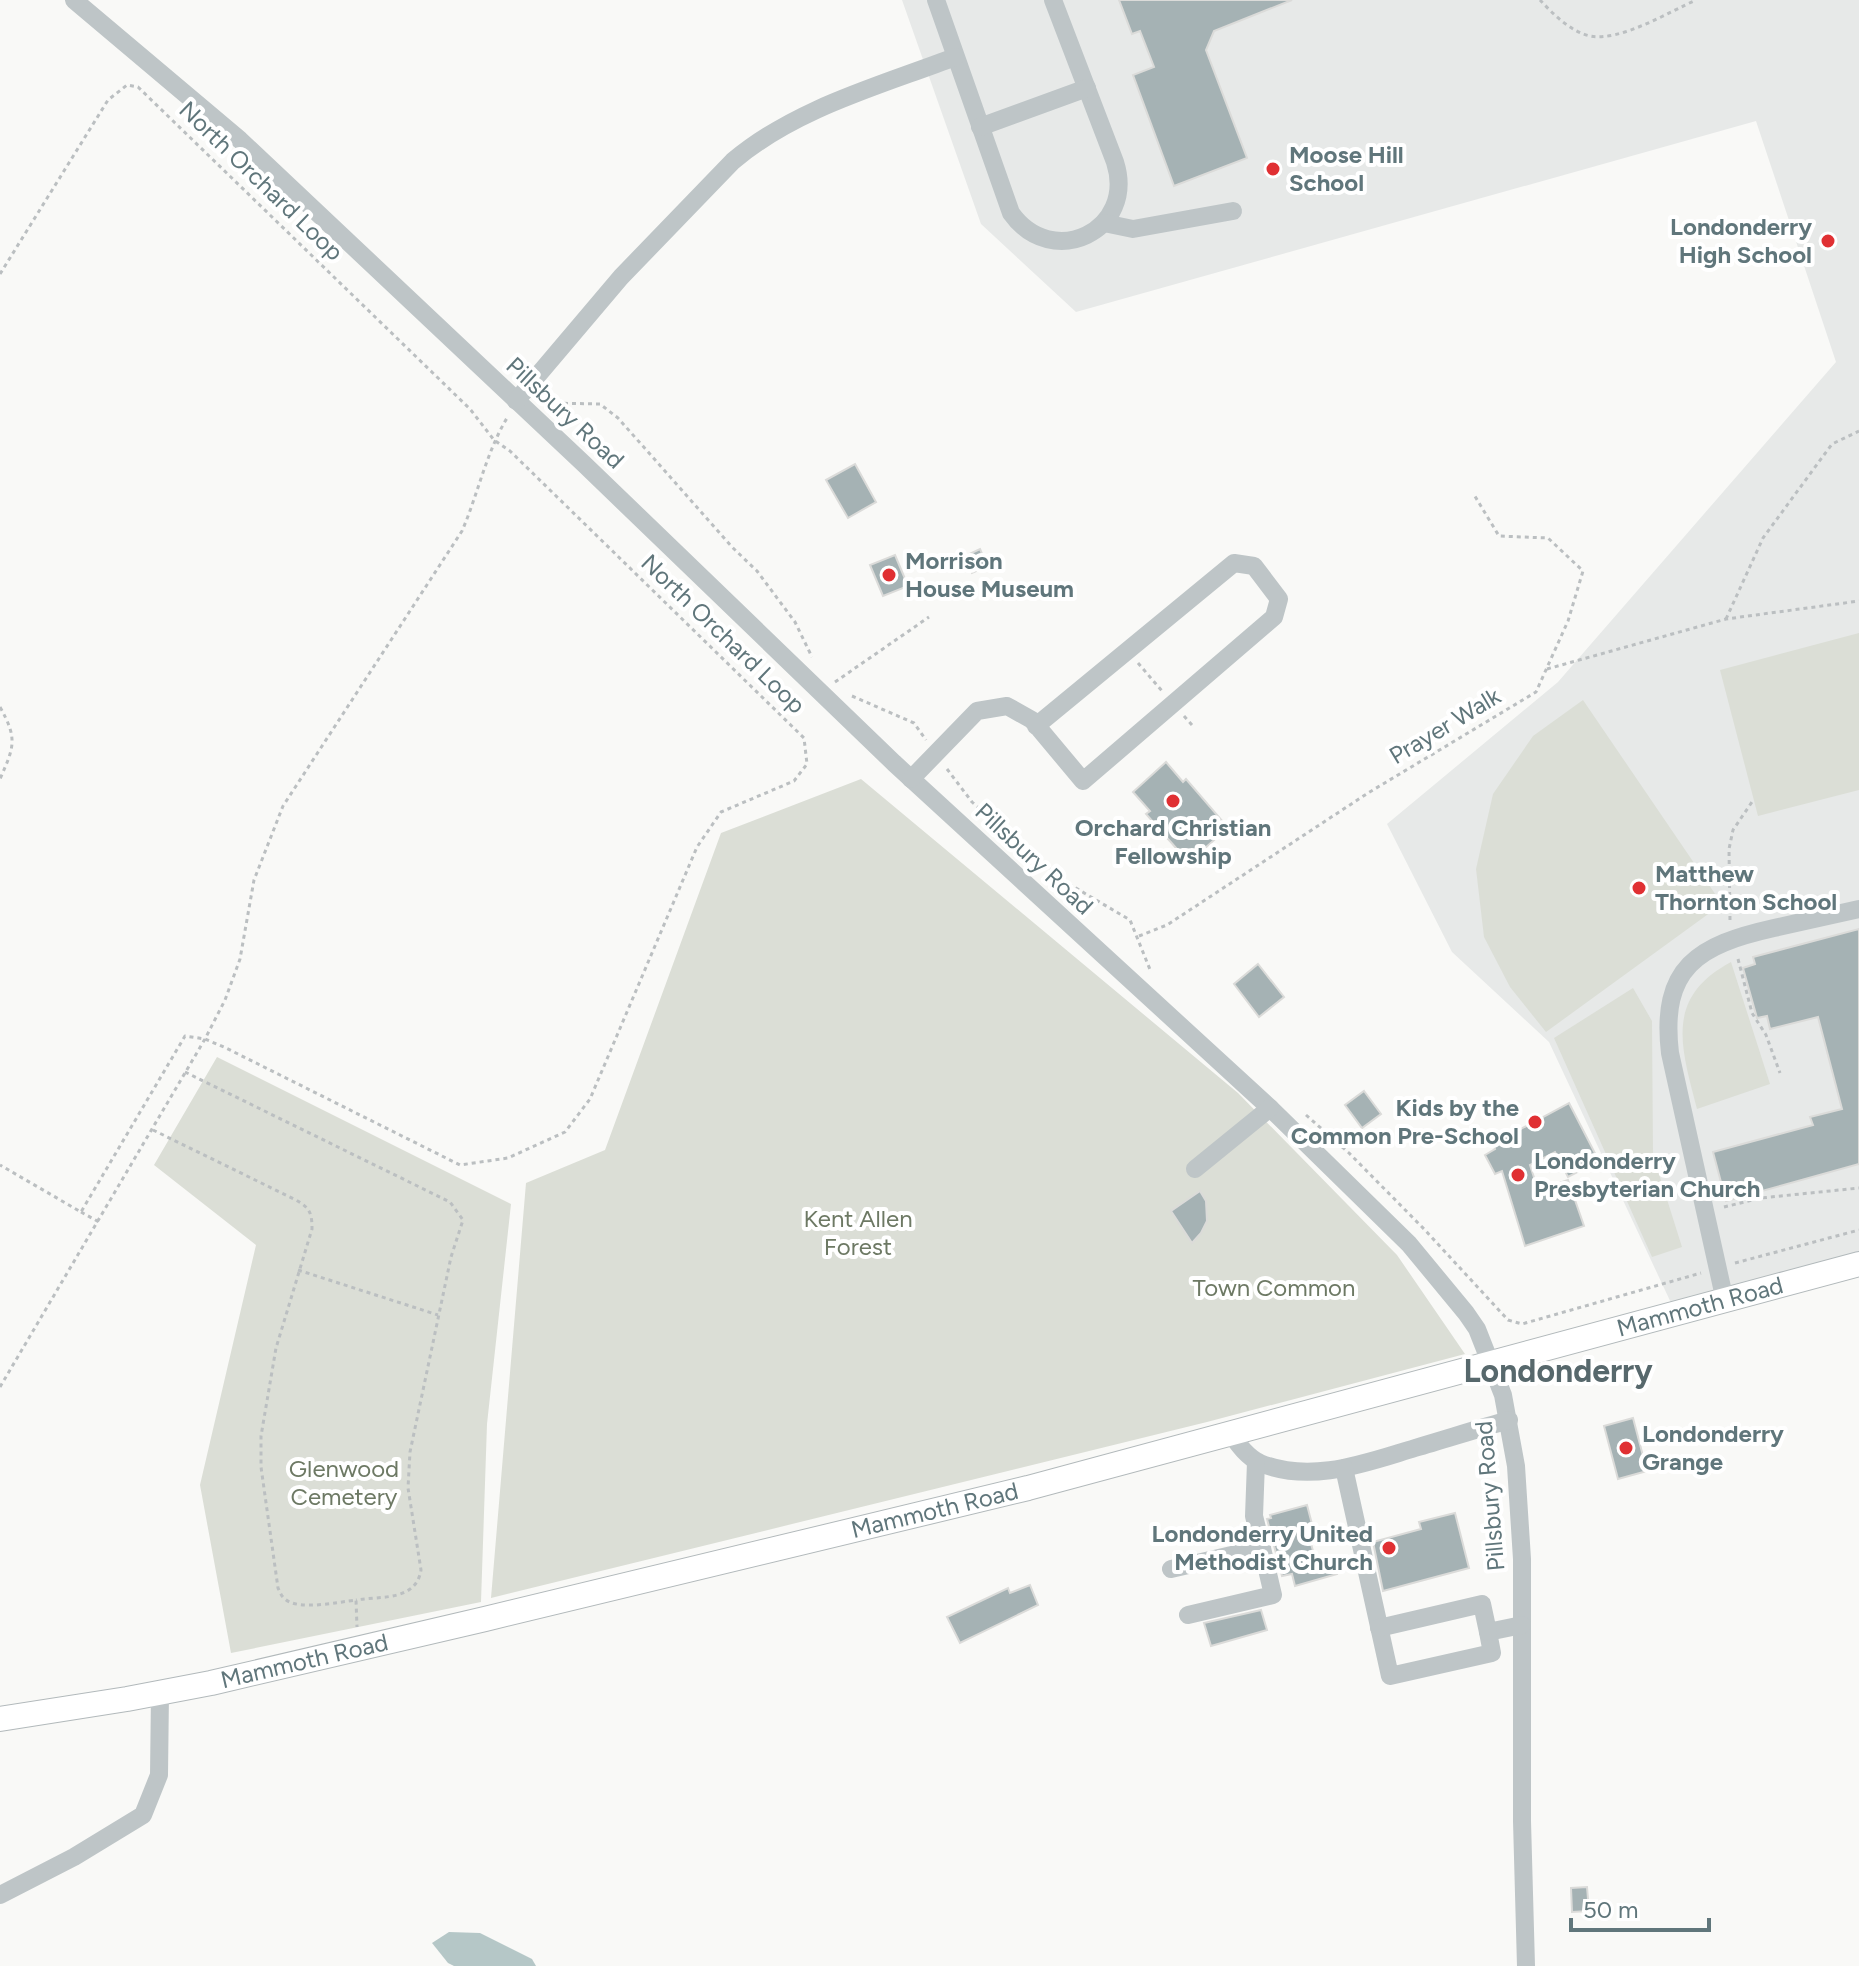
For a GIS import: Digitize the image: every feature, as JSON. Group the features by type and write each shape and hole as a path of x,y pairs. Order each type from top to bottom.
{"main road":[{"name":"Mammoth Road","path":"0,1719 160,1693 358,1649 1028,1488 1859,1264"}],"street":[{"name":"Pillsbury Road","path":"74,0 240,140 516,401 830,688 911,779 1348,1183 1433,1272 1477,1329 1509,1420 1516,1466 1522,1625 1522,1867 1526,1966"},
{"path":"936,0 1007,203 1024,228 1042,238 1061,241 1081,238 1104,223 1114,207 1119,180 1115,162 1053,0"},
{"path":"516,401 621,277 752,145 814,111 955,57"},
{"path":"980,127 1087,88"},
{"path":"1104,223 1133,229 1233,211"},
{"path":"911,779 977,711 1007,706 1032,720 1036,726 1083,781 1274,617 1279,599 1254,566 1234,563 1036,726"},
{"path":"1725,1301 1670,1053 1669,1009 1675,988 1697,957 1712,946 1733,937 1859,909"},
{"path":"1195,1169 1270,1108"},
{"path":"1230,1433 1242,1450 1256,1462 1278,1469 1318,1472 1344,1468 1509,1420"},
{"path":"1188,1615 1273,1595 1254,1516 1256,1462"},
{"path":"1344,1468 1379,1628 1390,1676 1492,1653 1482,1604 1379,1628"},
{"path":"1171,1569 1262,1548"},
{"path":"1488,1632 1522,1625"},
{"path":"0,1895 74,1857 143,1815 159,1775 160,1693"}],"path":[{"path":"1540,0 1553,14 1577,30 1587,36 1599,37 1635,28 1696,0"},
{"name":"North Orchard Loop","path":"0,274 108,100 127,85 138,87 470,409 494,440 510,451 804,738 807,764 794,781 721,812 697,847 590,1099 565,1132 508,1158 460,1165 205,1039"},
{"path":"0,1387 100,1222 205,1039 225,1000 240,959 254,880 283,806 462,531 494,440 516,401 600,404 618,418 757,571 795,622 820,665"},
{"path":"1726,619 1763,538 1832,444 1859,431"},
{"name":"Prayer Walk","path":"1139,936 1167,925 1368,793 1536,692 1568,621 1583,571 1548,538 1499,536 1473,493"},
{"path":"1546,669 1726,619 1859,601"},
{"path":"830,688 929,617"},
{"path":"1127,651 1166,696"},
{"path":"827,673 830,688"},
{"path":"830,688 842,688"},
{"path":"849,695 914,723 972,802 1069,884 1130,920 1139,936 1150,971 1158,981"},
{"path":"0,707 12,728 14,748 0,779"},
{"path":"1754,799 1733,830 1727,880 1733,937 1752,1013 1766,1035 1780,1073"},
{"path":"81,1212 185,1036 205,1039"},
{"path":"153,1130 307,1206 312,1214 312,1229 276,1348 261,1436 261,1467 278,1588 285,1599 306,1605 356,1600 413,1589 419,1582 421,1570 408,1488 409,1464 438,1315 463,1220 450,1202 185,1072"},
{"path":"1300,1111 1349,1153 1403,1207 1508,1320 1522,1324 1859,1230"},
{"path":"0,1165 100,1222"},
{"path":"1705,1213 1761,1198 1859,1188"},
{"path":"298,1270 438,1315"},
{"path":"356,1600 358,1649"}],"shaded area":[{"path":"902,0 1859,0 1859,1255 1672,1305 1549,1042 1452,952 1387,824 1558,682 1836,362 1756,121 1076,312 981,224"},
{"path":"449,1932 480,1933 532,1959 536,1966 454,1966 432,1943"}],"green space":[{"path":"1859,633 1859,790 1758,816 1720,670"},
{"path":"1583,700 1722,904 1546,1032 1510,987 1484,937 1476,869 1493,794 1533,736"},
{"name":"Kent Allen Forest","path":"861,779 1238,1093 1397,1255 1465,1354 1207,1422 491,1598 526,1183 605,1150 721,833"},
{"path":"1731,962 1770,1084 1697,1109 1683,1045 1687,1008 1695,991"},
{"path":"1633,988 1652,1021 1653,1155 1682,1247 1652,1257 1554,1038"},
{"name":"Glenwood Cemetery","path":"217,1057 511,1204 487,1424 481,1602 231,1653 200,1485 256,1245 154,1165"}],"building":[{"path":"1119,0 1292,0 1214,31 1206,50 1247,158 1174,186 1133,75 1154,67 1140,31 1132,34"},
{"path":"855,464 876,502 848,518 826,480"},
{"path":"980,549 987,566 972,573 965,556"},
{"name":"Morrison House Museum","path":"895,555 908,586 883,596 870,565"},
{"name":"Orchard Christian Fellowship","path":"1166,762 1183,782 1186,779 1224,823 1217,828 1222,833 1195,857 1190,852 1184,857 1146,814 1150,811 1133,792"},
{"path":"1859,929 1859,1164 1726,1201 1713,1152 1813,1125 1810,1117 1842,1109 1818,1017 1770,1029 1767,1016 1757,1018 1743,968 1755,964 1753,957"},
{"path":"1258,964 1284,997 1259,1017 1234,984"},
{"path":"1364,1091 1381,1114 1362,1128 1345,1105"},
{"name":"Londonderry Presbyterian Church","path":"1569,1103 1599,1161 1568,1177 1555,1152 1530,1165 1538,1190 1568,1180 1584,1226 1525,1246 1502,1171 1495,1174 1485,1155 1495,1149 1493,1144"},
{"path":"1200,1191 1206,1201 1207,1221 1192,1243 1171,1211"},
{"name":"Londonderry Grange","path":"1633,1418 1647,1471 1618,1479 1604,1426"},
{"path":"1307,1505 1313,1528 1307,1529 1316,1562 1333,1557 1337,1574 1295,1586 1292,1574 1282,1576 1267,1519 1271,1518 1270,1515"},
{"name":"Londonderry United Methodist Church","path":"1455,1513 1469,1568 1383,1591 1373,1542 1421,1529 1419,1522"},
{"path":"1030,1585 1038,1605 960,1643 947,1617 1008,1588 1010,1593"},
{"path":"1261,1610 1267,1630 1211,1646 1204,1623"},
{"path":"1587,1887 1589,1911 1572,1912 1571,1888"}],"place":[{"name":"Moose Hill School","path":"1273,169"},
{"name":"Londonderry High School","path":"1828,241"},
{"name":"Morrison House Museum","path":"889,575"},
{"name":"Orchard Christian Fellowship","path":"1173,801"},
{"name":"Matthew Thornton School","path":"1639,888"},
{"name":"Kids by the Common Pre-School","path":"1535,1122"},
{"name":"Londonderry Presbyterian Church","path":"1518,1175"},
{"name":"Londonderry Grange","path":"1626,1448"},
{"name":"Londonderry United Methodist Church","path":"1389,1548"}],"district":[{"name":"Londonderry","path":"1558,1371"}],"park label":[{"name":"Town Common","path":"1274,1288"}]}
